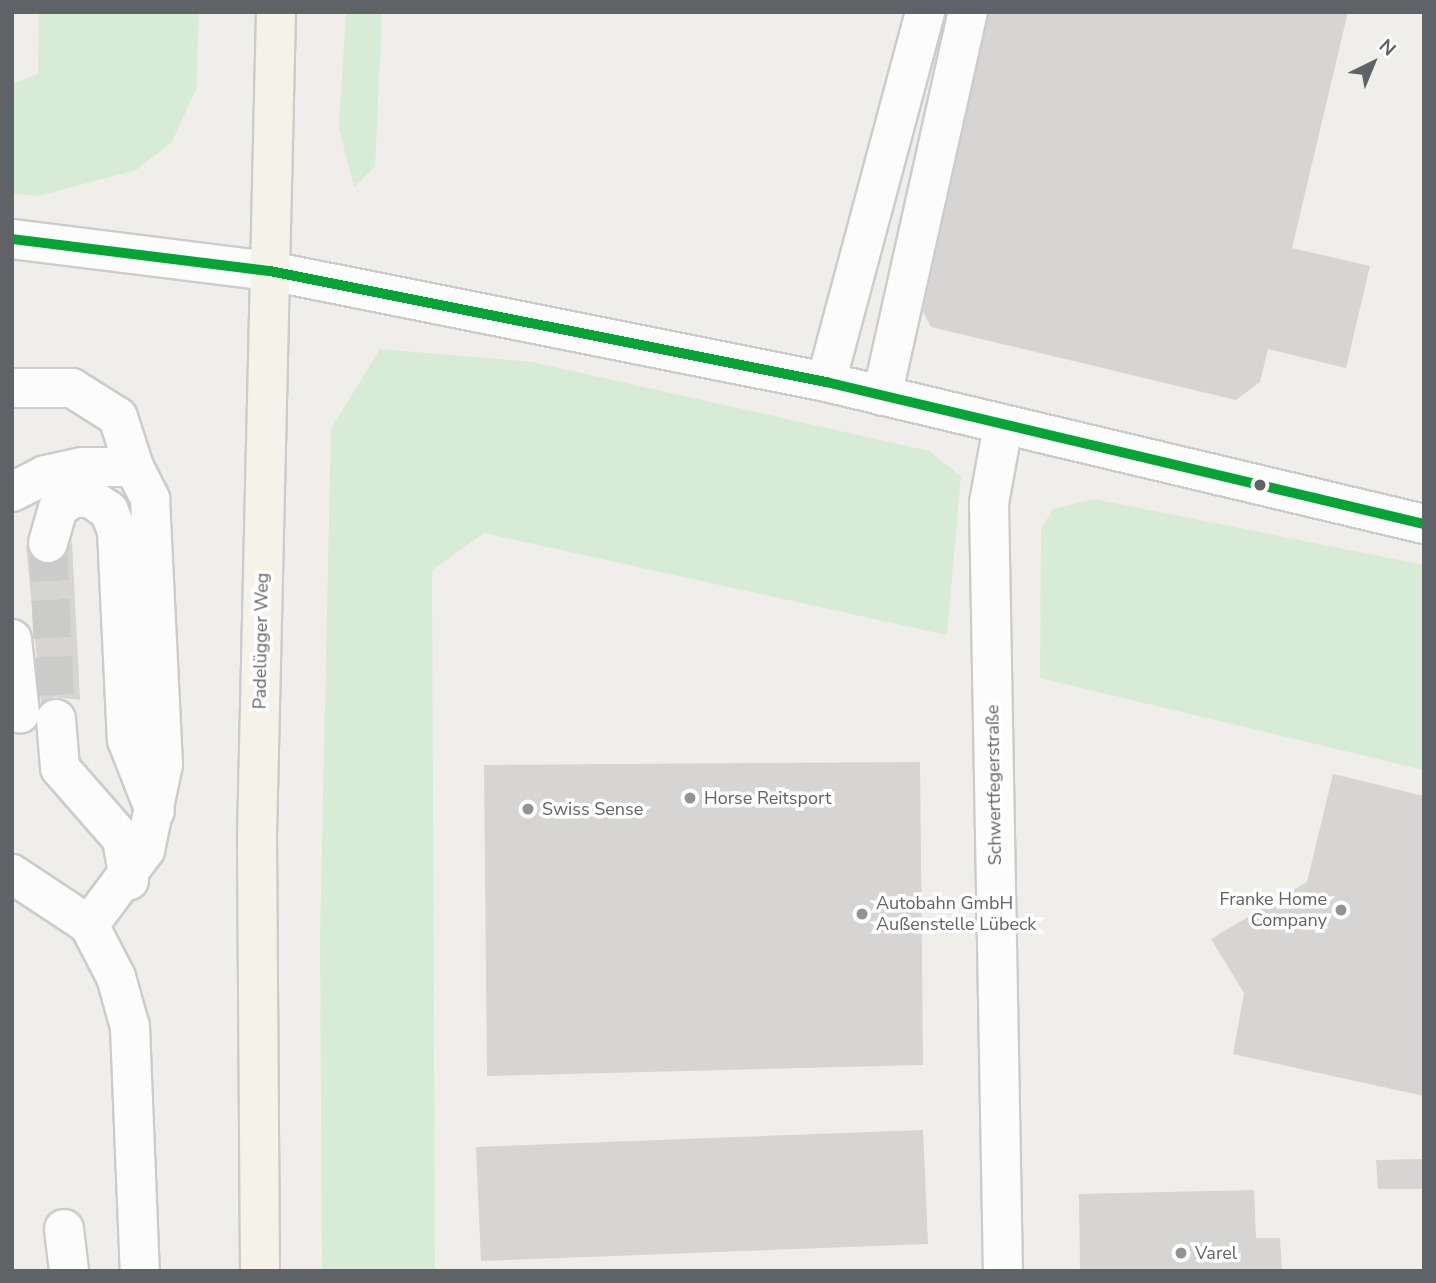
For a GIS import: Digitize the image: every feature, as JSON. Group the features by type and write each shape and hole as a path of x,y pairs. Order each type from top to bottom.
{"main road":[{"name":"Padelügger Weg","path":"260,1271 257,836 276,12"}],"street":[{"path":"827,382 925,12"},
{"path":"883,396 968,12"},
{"path":"12,239 270,271 827,382 1424,524"},
{"path":"12,388 72,388 118,417 134,467 150,499 163,764 155,811 129,880 89,925"},
{"name":"Schwertfegerstraße","path":"1003,426 989,503 1003,1271"},
{"path":"12,492 45,475 82,467 134,467"},
{"path":"48,543 58,508 73,498 90,498 109,511 117,531 127,740 155,811"},
{"path":"12,639 38,716 60,768 122,839 129,880"},
{"path":"12,874 89,925 105,947 131,1027 140,1271"},
{"path":"64,1229 69,1271"}],"green space":[{"path":"39,12 199,12 196,89 172,142 136,170 38,196 12,193 12,84 38,74"},
{"path":"346,12 382,12 375,167 354,187 339,128"},
{"path":"380,349 532,362 929,451 961,476 947,635 484,533 432,570 435,1271 322,1271 320,938 331,429"},
{"path":"1094,499 1424,565 1424,770 1040,678 1041,529 1053,509"}],"building":[{"path":"989,12 1348,12 1292,248 1370,266 1346,368 1268,349 1260,382 1236,400 931,327 923,311"},
{"path":"72,542 80,700 54,697 41,704 26,544 33,559 53,564"},
{"path":"920,762 923,1065 487,1076 484,765"},
{"name":"Franke Home Company","path":"1333,774 1424,796 1424,1096 1233,1054 1244,993 1211,939 1307,882"},
{"path":"923,1130 928,1244 481,1261 476,1147"},
{"path":"1424,1159 1424,1189 1378,1189 1376,1160"},
{"path":"1254,1190 1256,1238 1280,1238 1282,1271 1080,1271 1079,1194"}],"tunnel":[{"path":"48,543 56,719"}],"transit line":[{"path":"12,239 270,271 826,382 1424,524"}],"place":[{"name":"Horse Reitsport","path":"690,798"},
{"name":"Swiss Sense","path":"528,809"},
{"name":"Franke Home Company","path":"1341,910"},
{"name":"Autobahn GmbH Außenstelle Lübeck","path":"862,914"},
{"name":"Varel","path":"1181,1253"}]}
